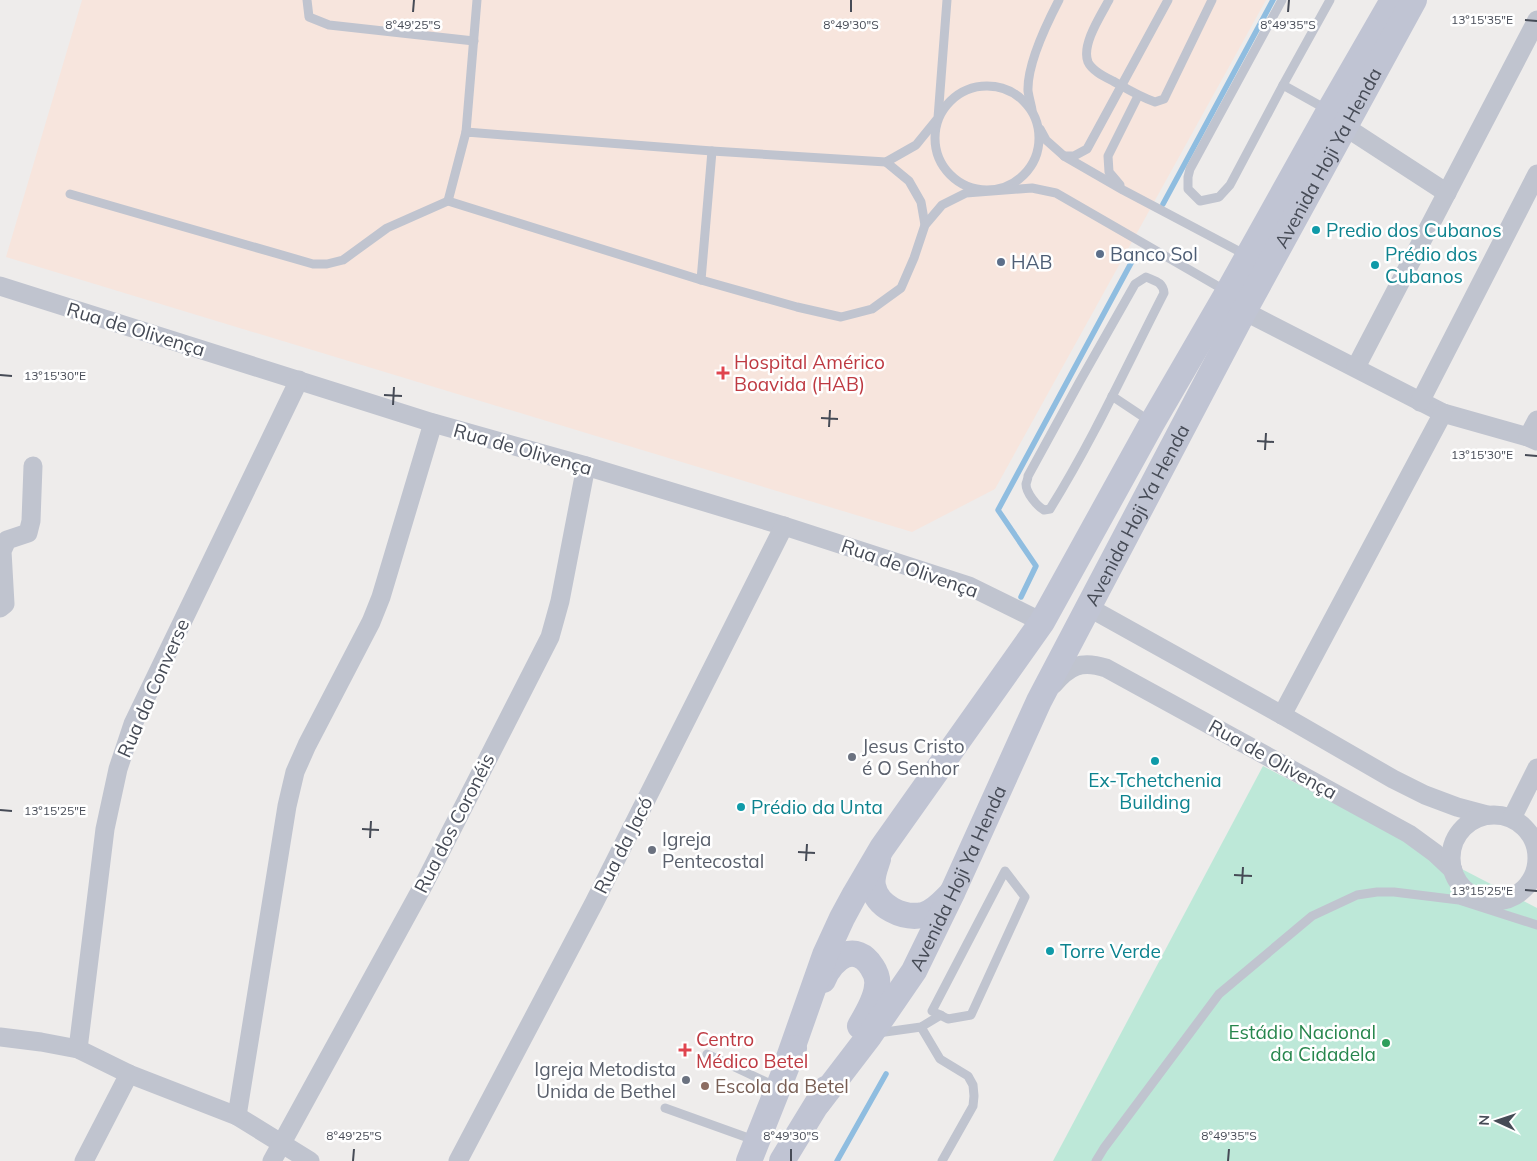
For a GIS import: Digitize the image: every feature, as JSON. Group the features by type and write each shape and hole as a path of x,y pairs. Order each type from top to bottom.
{"main road":[{"name":"Avenida Hoji Ya Henda","path":"818,1103 914,971 953,891 1039,701 1088,607 1236,302 1336,118 1393,0"},
{"name":"Avenida Hoji Ya Henda","path":"882,848 1042,622 1152,422 1236,302 1249,256 1336,118 1414,0"},
{"path":"882,848 873,872 873,886 878,899 888,907 902,914 923,914 939,907 953,891"},
{"path":"788,1063 825,956 842,918 882,848"},
{"path":"753,1151 826,972 834,961 843,956 857,954 865,958 876,974 878,986 873,1002 818,1103 782,1161"}],"street":[{"path":"1356,367 1537,20"},
{"path":"1336,118 1447,193"},
{"path":"1420,402 1537,174"},
{"name":"Rua de Olivença","path":"0,286 433,423 586,466 784,526 969,586 1042,622"},
{"path":"1236,302 1420,402 1444,413 1533,439 1537,420"},
{"name":"Rua da Converse","path":"78,1050 105,829 118,769 133,724 299,380"},
{"path":"1282,715 1444,413"},
{"path":"237,1116 287,806 295,772 311,737 371,622 381,597 433,423"},
{"path":"0,608 5,604 2,551 7,540 28,533 31,521 33,466"},
{"name":"Rua dos Coronéis","path":"272,1161 424,884 550,638 560,601 586,466"},
{"name":"Rua da Jacó","path":"458,1161 594,903 784,526"},
{"path":"1088,607 1393,779 1456,808 1487,815 1502,815 1512,818 1523,825 1531,835 1536,849 1537,864 1535,878 1519,893 1508,899 1498,901 1479,898 1467,891 1453,870 1452,849 1459,834 1465,826 1487,815"},
{"name":"Rua de Olivença","path":"1039,701 1062,674 1070,669 1082,664 1093,664 1106,668 1410,834 1453,870"},
{"path":"1512,818 1537,768"},
{"path":"0,1037 41,1042 78,1050 129,1074 237,1116 310,1161"},
{"path":"84,1161 129,1074"}],"lane":[{"path":"307,0 309,18 330,25 474,42"},
{"path":"448,201 466,132 477,0"},
{"path":"947,0 938,118 934,136 937,155 946,172 956,181 973,190 997,190 1014,184 1027,173 1036,157 1039,144 1038,126"},
{"path":"1059,0 1033,60 1028,91 1033,113 1046,140 1064,156 1123,190 1249,256"},
{"path":"1109,0 1090,36 1087,52 1088,63 1098,73 1120,86 1138,96 1155,102 1164,99 1212,0"},
{"path":"1064,156 1074,156 1087,149 1168,0"},
{"path":"1282,0 1190,169 1188,189 1200,201 1219,197 1230,185 1330,0"},
{"path":"1283,85 1336,118"},
{"path":"466,132 886,162 916,144 955,96 974,87 992,86 1009,91 1022,99 1033,113"},
{"path":"1123,190 1109,172 1108,156 1138,96"},
{"path":"701,280 712,151"},
{"path":"886,162 909,181 921,202 925,225"},
{"path":"70,194 314,264 327,264 343,260 388,228 448,201 701,280 841,317 872,310 902,288 925,225 942,205 966,193 1032,188 1056,193 1236,302"},
{"path":"1146,276 1161,284 1164,288 1164,293 1112,396 1050,509 1044,510 1039,507 1026,484 1028,476 1135,284 1146,276"},
{"path":"1112,396 1152,422"},
{"path":"1005,871 1025,897 971,1015 948,1019 941,1015 932,1010 1005,871"},
{"path":"1096,1161 1219,994 1312,916 1356,895 1394,892 1459,900 1537,925"},
{"path":"870,1034 921,1027 941,1015"},
{"path":"921,1027 940,1059 968,1076 973,1085 973,1106 942,1161"},
{"path":"707,1054 778,1087"},
{"path":"665,1108 753,1151"}],"shaded area":[{"name":"Hospital Américo Boavida (HAB)","path":"82,0 1266,0 995,489 912,532 6,257"}],"green space":[{"path":"1263,766 1537,908 1537,1161 1053,1161"}],"waterway":[{"path":"1163,204 1273,0"},
{"path":"1021,597 1036,566 998,510 1137,252"},
{"path":"837,1161 886,1074"}],"place":[{"name":"Predio dos Cubanos","path":"1316,230"},
{"name":"Banco Sol","path":"1100,254"},
{"name":"HAB","path":"1001,262"},
{"name":"Prédio dos Cubanos","path":"1375,265"},
{"name":"Hospital Américo Boavida (HAB)","path":"723,373"},
{"name":"Jesus Cristo é O Senhor","path":"852,757"},
{"name":"Ex-Tchetchenia Building","path":"1155,761"},
{"name":"Prédio da Unta","path":"741,807"},
{"name":"Igreja Pentecostal","path":"652,850"},
{"name":"Torre Verde","path":"1050,951"},
{"name":"Estádio Nacional da Cidadela","path":"1386,1043"},
{"name":"Centro Médico Betel","path":"685,1050"},
{"name":"Igreja Metodista Unida de Bethel","path":"686,1080"},
{"name":"Escola da Betel","path":"705,1086"}]}
